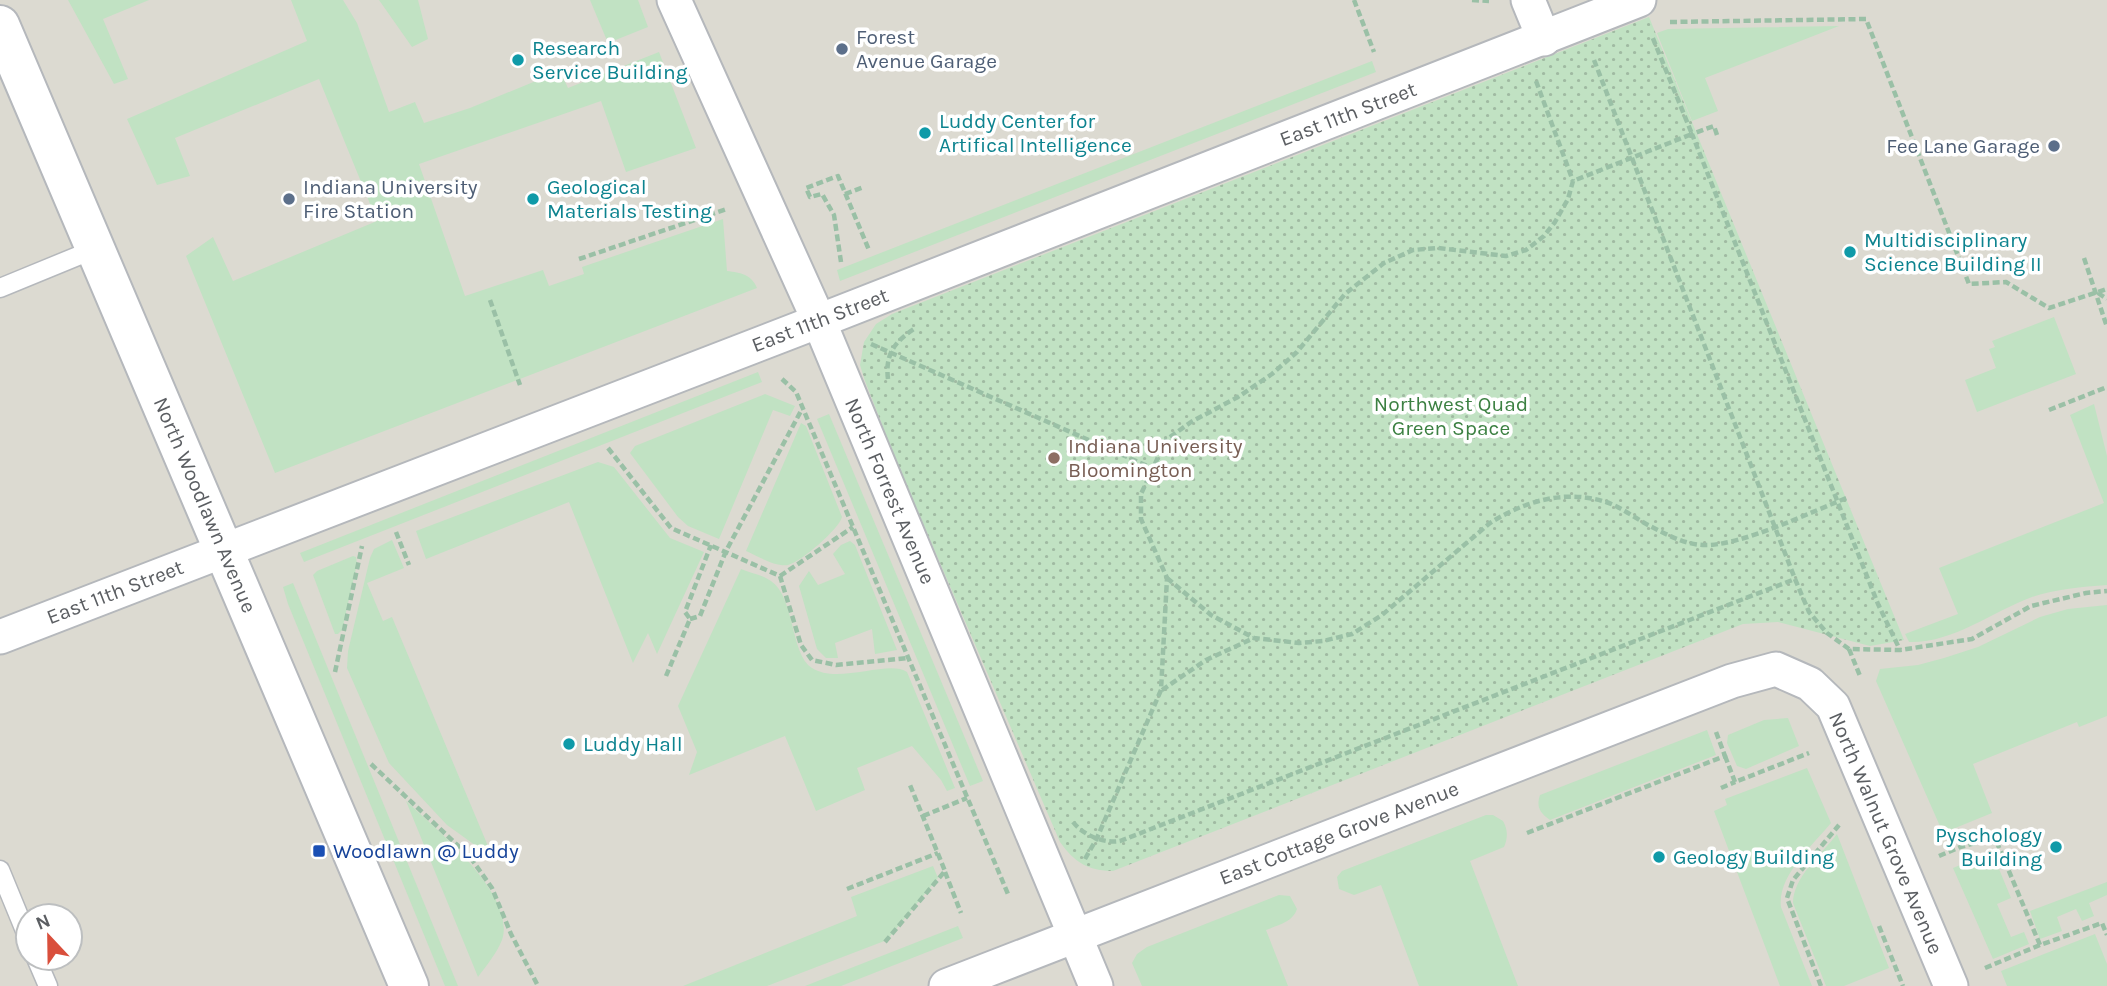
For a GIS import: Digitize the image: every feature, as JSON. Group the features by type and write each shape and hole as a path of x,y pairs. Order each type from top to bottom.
{"street":[{"name":"North Forrest Avenue","path":"674,0 819,321 1096,986"},
{"path":"1528,0 1544,38"},
{"name":"East 11th Street","path":"0,637 1544,38 1643,13"},
{"name":"North Woodlawn Avenue","path":"0,25 410,986"},
{"name":"North Walnut Grove Avenue","path":"1732,681 1776,669 1810,684 1833,706 1951,986"},
{"name":"East Cottage Grove Avenue","path":"946,986 1732,681"}],"lane":[{"path":"0,288 95,249"},
{"path":"0,870 14,904"}],"path":[{"path":"1354,0 1374,52"},
{"path":"1643,13 1878,604 1900,650"},
{"path":"1665,23 1866,19 1969,284 2006,282 2049,308 2107,289"},
{"path":"1582,64 1604,53"},
{"path":"1594,59 1795,579 1809,612 1827,633 1849,649 1900,650 1972,639 2031,606 2086,593 2107,592"},
{"path":"1523,86 1548,77"},
{"path":"1536,81 1573,181 1568,199 1555,222 1544,236 1526,250 1506,256 1438,248 1413,250 1384,263 1345,294 1297,352 1272,374 1166,440 1141,494 1141,519 1167,578 1211,615 1254,638 1299,643 1352,634 1404,597 1490,523 1528,503 1556,496 1582,497 1608,503 1678,540 1703,545 1724,543 1774,527 1849,496"},
{"path":"1573,181 1714,126 1717,135"},
{"path":"841,262 834,215 822,194 810,197 806,188 838,176 869,250"},
{"path":"845,194 864,187"},
{"path":"579,259 763,197"},
{"path":"2084,258 2107,327"},
{"path":"2097,292 2107,299"},
{"path":"490,300 520,385"},
{"path":"889,385 887,365 890,352 900,338 916,328"},
{"path":"870,344 1152,468"},
{"path":"782,379 796,392 1008,894"},
{"path":"2049,410 2107,387"},
{"path":"666,676 690,619 699,616 726,551 803,409"},
{"path":"608,448 671,528 780,576 801,645 812,660 836,664 908,657"},
{"path":"780,576 853,527"},
{"path":"396,532 409,565"},
{"path":"690,619 685,611 711,545"},
{"path":"335,672 362,546"},
{"path":"1097,838 1161,690 1167,578"},
{"path":"1067,814 1078,830 1110,843 1120,841 1795,579"},
{"path":"1161,690 1206,660 1254,638"},
{"path":"1728,727 1716,732 1735,782"},
{"path":"1721,788 1809,753 1814,765"},
{"path":"1527,833 1725,756"},
{"path":"371,764 470,857 492,888 511,934 538,986"},
{"path":"910,785 961,913"},
{"path":"923,816 968,798"},
{"path":"1834,813 1844,837"},
{"path":"1821,986 1787,898 1793,880 1839,825"},
{"path":"1938,857 1960,847 1995,838 2040,946"},
{"path":"847,889 937,853"},
{"path":"886,942 945,871"},
{"path":"1984,969 2105,923 2107,935"},
{"path":"1878,924 1903,986"}],"shaded area":[{"name":"Indiana University Bloomington","path":"0,0 2107,0 2107,986 0,986"}],"green space":[{"path":"68,0 149,0 103,19 128,79 114,84"},
{"path":"291,0 343,0 357,23 389,112 415,102 424,123 470,108 560,71 568,88 659,52 696,148 626,172 601,101 419,164 465,296 543,270 549,286 584,274 582,267 723,219 727,271 749,277 757,288 275,473 186,256 213,237 233,281 377,221 319,79 175,138 190,176 157,185 127,119 307,41"},
{"path":"379,0 418,0 428,39 412,47"},
{"path":"590,0 638,0 648,27 608,43"},
{"name":"Northwest Quad Green Space","path":"1649,17 1904,640 1870,646 1778,622 1743,624 1113,871 1089,867 1076,860 1060,842 897,463 865,381 860,365 864,342 876,324 892,314"},
{"path":"1839,26 1705,78 1718,111 1692,121 1657,33 1668,29"},
{"path":"1372,61 1376,72 840,281 837,270"},
{"path":"2054,317 2076,374 1977,412 1965,380 1996,368 1989,349 1995,347 1992,341"},
{"path":"758,372 762,382 304,562 300,553"},
{"path":"765,394 795,406 790,416 773,410 719,539 688,526 678,517 630,453 635,446"},
{"path":"2094,404 2107,456 2107,585 2041,594 1941,638 1909,642 1905,634 1958,614 1939,568 2104,503 2070,415"},
{"path":"829,414 983,781 970,786 817,419"},
{"path":"801,423 806,426 842,517 827,537 810,552 794,563 783,565 746,551"},
{"path":"598,462 614,467 670,538 704,552 657,654 648,633 633,663 569,502 426,559 416,531"},
{"path":"392,540 404,568 367,583 383,621 392,617 493,858 447,825 389,763 347,668 348,651 370,558 374,549"},
{"path":"850,541 855,545 897,650 875,654 872,629 835,643 838,658 826,658 817,649 799,586 809,571 818,585 845,574 833,554 841,545"},
{"path":"356,557 357,564 342,630 335,634 313,575"},
{"path":"741,569 768,579 779,589 800,651 812,668 835,674 888,668 907,672 955,788 947,791 912,746 857,768 865,790 816,811 785,736 689,775 697,752 678,706"},
{"path":"293,583 458,986 445,986 288,604 283,587"},
{"path":"2107,605 2107,716 2079,727 2077,722 1973,764 1992,813 1943,833 1876,681 1880,669 1918,665 1944,658 1978,647 2040,617 2068,609"},
{"path":"1788,718 1799,746 1746,769 1737,766 1727,743 1728,735 1764,720"},
{"path":"1707,730 1716,755 1550,820 1540,809 1540,795"},
{"path":"1807,768 1831,823 1790,873 1781,895 1781,907 1812,986 1780,986 1714,811 1727,805 1725,799"},
{"path":"406,801 470,864 486,883 497,903 503,922 502,940 478,977"},
{"path":"1486,815 1493,815 1503,821 1507,831 1504,847 1470,861 1518,986 1419,986 1381,885 1354,895 1339,889 1337,877 1342,871"},
{"path":"1837,834 1889,968 1844,986 1826,986 1793,903 1794,893 1803,875"},
{"path":"1992,852 2011,898 1997,904 2011,937 2024,932 2029,944 1993,959 1953,868"},
{"path":"933,866 938,878 887,940 767,986 683,986 857,916 851,897"},
{"path":"2107,882 2107,895 2089,903 2094,916 2082,921 2076,909 2057,917 2062,931 2040,939 2030,911"},
{"path":"1279,895 1290,896 1297,909 1289,920 1266,930 1288,986 1142,986 1132,963 1137,954 1147,947"},
{"path":"958,926 963,938 841,986 805,986"},
{"path":"2095,934 2107,964 2107,986 2007,986 2001,971"}],"place":[{"name":"Forest Avenue Garage","path":"842,49"},
{"name":"Research Service Building","path":"518,60"},
{"name":"Luddy Center for Artifical Intelligence","path":"925,133"},
{"name":"Fee Lane Garage","path":"2054,146"},
{"name":"Indiana University Fire Station","path":"289,199"},
{"name":"Geological Materials Testing","path":"533,199"},
{"name":"Multidisciplinary Science Building II","path":"1850,252"},
{"name":"Indiana University Bloomington","path":"1054,458"},
{"name":"Luddy Hall","path":"569,744"},
{"name":"Pyschology Building","path":"2056,847"},
{"name":"Woodlawn @ Luddy","path":"319,851"},
{"name":"Geology Building","path":"1659,857"}]}
